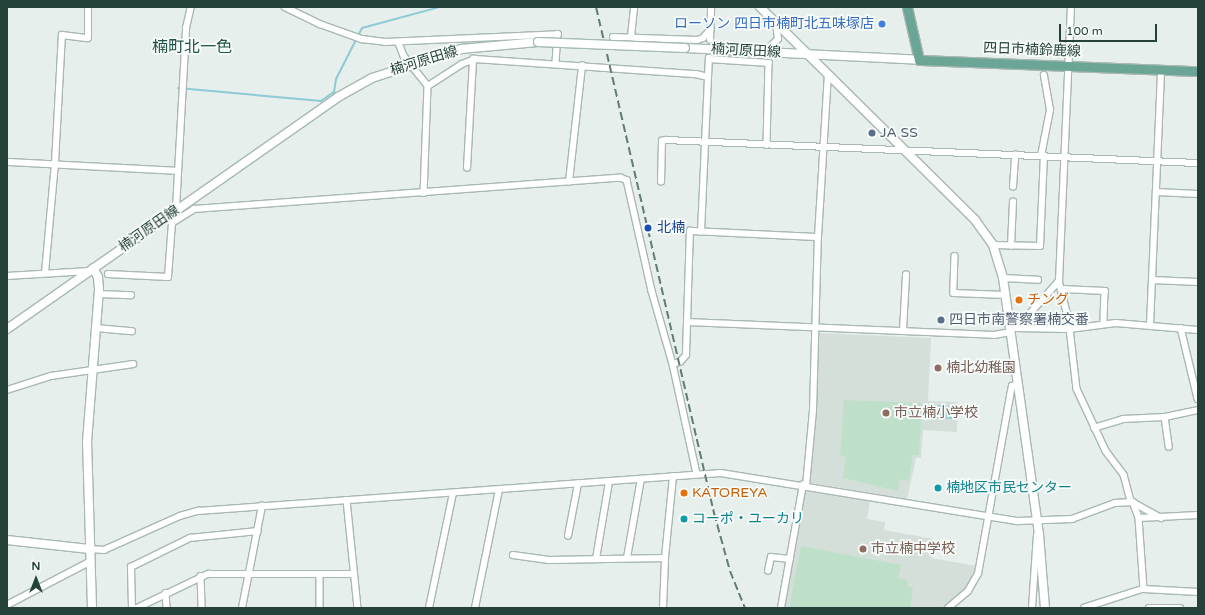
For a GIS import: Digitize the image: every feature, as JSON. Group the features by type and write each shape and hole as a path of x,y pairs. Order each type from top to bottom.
{"main road":[{"path":"907,7 919,60"},
{"name":"四日市楠鈴鹿線","path":"919,60 1198,71"}],"street":[{"path":"45,272 55,163 62,35 88,38 88,7"},
{"path":"176,209 186,28 191,7"},
{"path":"285,7 356,36 399,43 410,39 558,34 556,64"},
{"path":"630,37 634,7"},
{"path":"710,40 711,7"},
{"path":"760,7 979,224 993,245 1003,278 1005,295 1013,329 1018,385 1039,534 1045,608"},
{"path":"1071,7 1059,281 1062,289 1069,329 1077,389 1094,428 1110,459 1124,475 1132,502 1139,518 1144,589"},
{"path":"765,53 778,39 776,23"},
{"path":"613,37 697,40 703,38 710,30"},
{"name":"楠河原田線","path":"7,329 176,209 338,97 372,78 461,49 538,42 919,60"},
{"path":"399,43 410,65 428,86 424,193"},
{"path":"428,86 451,70 473,59 696,74 708,77"},
{"path":"467,168 473,59"},
{"path":"701,232 709,59 769,63 767,145"},
{"path":"569,182 582,66"},
{"path":"1150,325 1161,70"},
{"path":"781,608 805,486 816,327 818,238 828,75"},
{"path":"993,245 1040,246 1042,156 1050,110 1044,76"},
{"path":"661,182 662,141 1198,163"},
{"path":"1013,187 1015,155"},
{"path":"7,162 55,163 177,171"},
{"path":"172,223 194,209 621,178 627,180 652,291 673,364 697,474"},
{"path":"1156,192 1198,194"},
{"path":"1011,246 1013,202"},
{"path":"108,274 168,277 172,223 167,216"},
{"path":"673,364 680,362 686,355 690,231 818,238"},
{"path":"955,256 954,293 1005,295"},
{"path":"7,276 45,272 91,270 98,277 99,294 87,442 92,608"},
{"path":"903,331 906,275"},
{"path":"1003,278 1038,280"},
{"path":"1152,280 1198,282"},
{"path":"1013,329 1059,281"},
{"path":"1062,289 1105,291 1104,323"},
{"path":"99,294 131,295"},
{"path":"687,322 994,335 1013,329 1069,329 1104,323 1150,325 1198,330"},
{"path":"96,328 132,331"},
{"path":"1181,328 1198,399"},
{"path":"7,390 51,376 133,364"},
{"path":"948,608 968,591 978,574 987,515 1012,386 1018,385"},
{"path":"1094,428 1123,419 1165,417 1198,410"},
{"path":"1165,417 1169,447"},
{"path":"7,540 104,550 191,512 609,482 697,474 732,474 1018,521 1072,519 1115,503 1132,502 1161,518"},
{"path":"663,608 665,558 673,476"},
{"path":"628,558 641,479"},
{"path":"596,559 609,482"},
{"path":"568,536 578,484"},
{"path":"476,608 499,490"},
{"path":"429,608 452,493"},
{"path":"347,500 358,608"},
{"path":"242,608 262,506"},
{"path":"1139,518 1198,515"},
{"path":"132,608 131,566 190,538 258,531"},
{"path":"1032,608 1036,536 1039,534"},
{"path":"514,555 549,560 665,558"},
{"path":"768,571 771,557 790,559"},
{"path":"7,605 91,561"},
{"path":"137,608 201,576 249,574 354,574"},
{"path":"320,574 320,608"},
{"path":"201,576 202,608"},
{"path":"1085,608 1144,589 1198,592"},
{"path":"166,593 166,608"},
{"path":"1149,608 1180,608"}],"shaded area":[{"name":"市立楠小学校","path":"819,333 931,338 928,401 958,402 957,432 923,430 921,458 916,458 907,499 812,483 808,478"},
{"name":"市立楠中学校","path":"804,491 870,500 867,519 885,522 884,530 934,539 931,558 977,566 968,587 943,608 783,608"}],"green space":[{"path":"844,400 922,403 919,455 913,455 909,481 900,479 898,491 843,478 846,456 840,456"},
{"path":"801,546 901,565 898,578 907,580 908,586 913,588 910,608 789,608"}],"water":[{"path":"930,405 954,406 954,419 930,418"}],"waterway":[{"path":"178,88 321,101 334,92 336,79 362,28 440,7"}],"railway":[{"path":"596,7 714,513 730,571 745,608"}],"place":[{"name":"ローソン 四日市楠町北五味塚店","path":"882,24"},
{"name":"JA SS","path":"872,133"},
{"name":"北楠","path":"648,228"},
{"name":"チング","path":"1019,300"},
{"name":"四日市南警察署楠交番","path":"941,320"},
{"name":"楠北幼稚園","path":"938,368"},
{"name":"市立楠小学校","path":"886,413"},
{"name":"楠地区市民センター","path":"938,488"},
{"name":"KATOREYA","path":"684,493"},
{"name":"コーポ・ユーカリ","path":"684,519"},
{"name":"市立楠中学校","path":"863,549"}],"district":[{"name":"楠町北一色","path":"192,47"}]}
